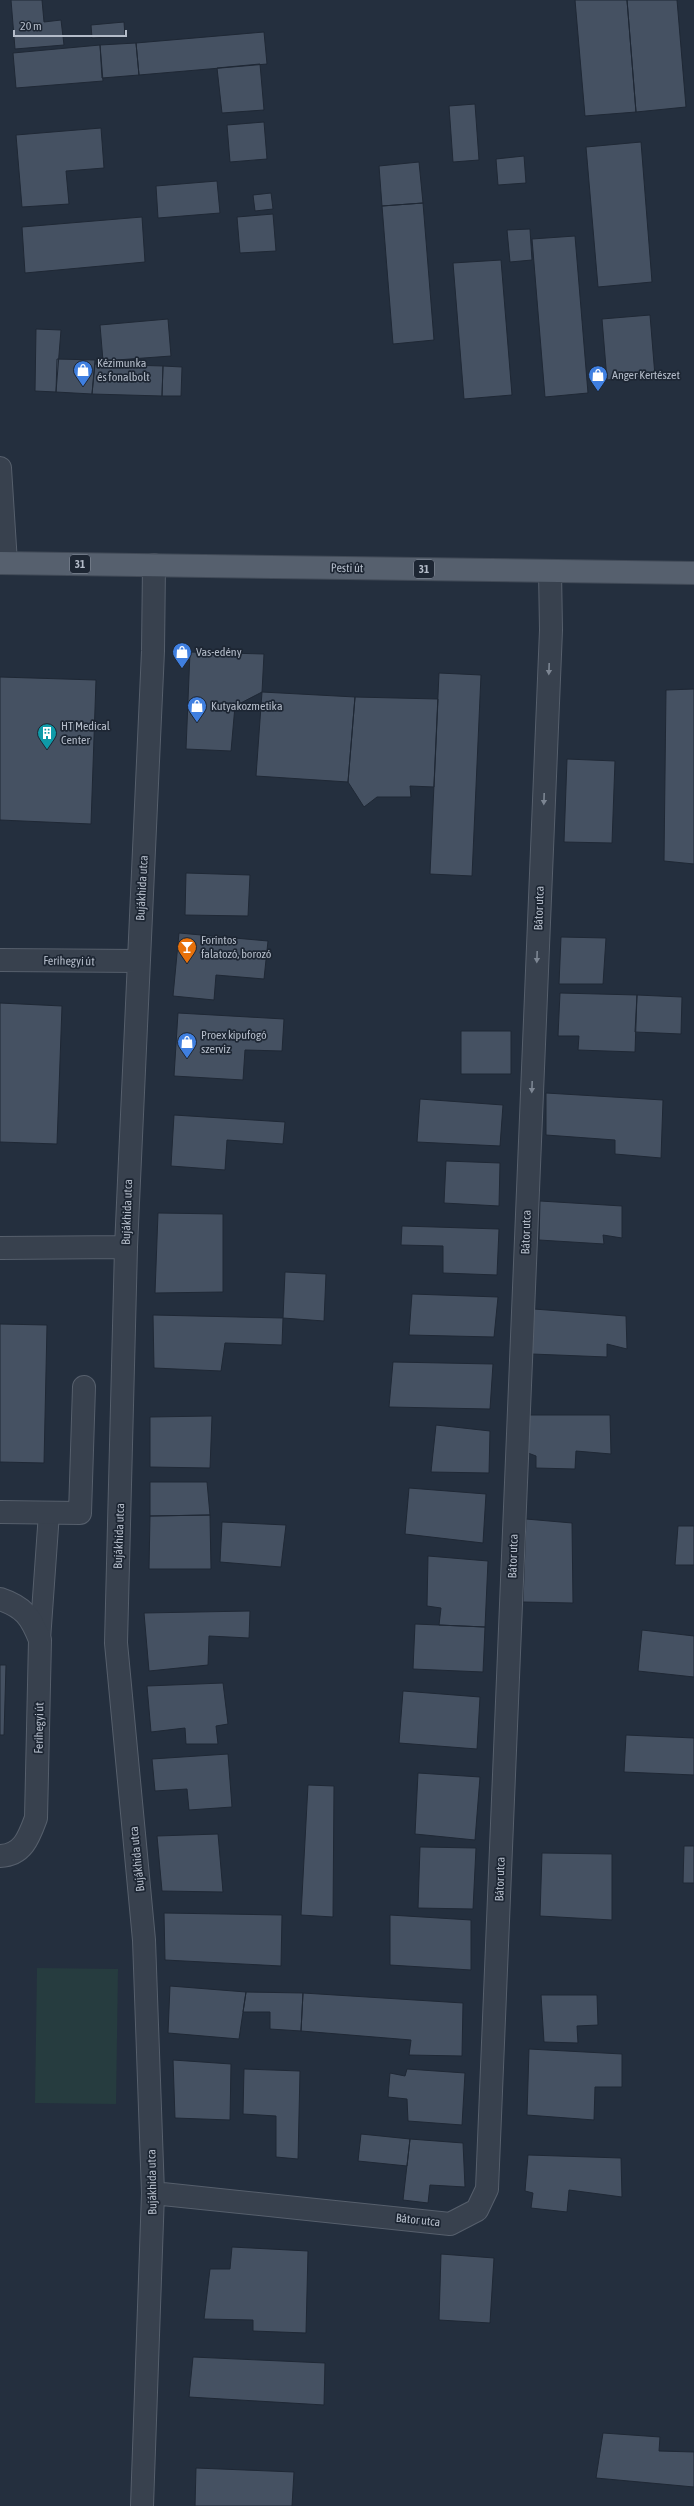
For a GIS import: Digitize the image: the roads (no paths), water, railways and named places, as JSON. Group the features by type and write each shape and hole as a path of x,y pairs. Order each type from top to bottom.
{"main road":[{"name":"Pesti út","path":"3,563 694,573"}],"street":[{"path":"0,469 3,563"},
{"name":"Bujákhida utca","path":"142,2506 153,2194 144,1940 116,1643 126,1247 153,651 154,565"},
{"name":"Bátor utca","path":"153,2194 450,2224 477,2210 487,2188 551,630 550,571"},
{"name":"Ferihegyi út","path":"0,960 139,961"},
{"path":"0,1248 126,1247"},
{"path":"0,1512 80,1513 84,1387"},
{"name":"Ferihegyi út","path":"0,1599 16,1604 33,1621 40,1640 36,1818 29,1838 22,1849 8,1856 0,1856"}],"lane":[{"path":"40,1640 49,1512"}],"place":[{"name":"Kézimunka és fonalbolt","path":"83,387"},
{"name":"Anger Kertészet","path":"598,392"},
{"name":"Vas-edény","path":"182,669"},
{"name":"Kutyakozmetika","path":"197,723"},
{"name":"HT Medical Center","path":"47,750"},
{"name":"Forintos falatozó, borozó","path":"187,964"},
{"name":"Proex kipufogó szerviz","path":"187,1059"}]}
